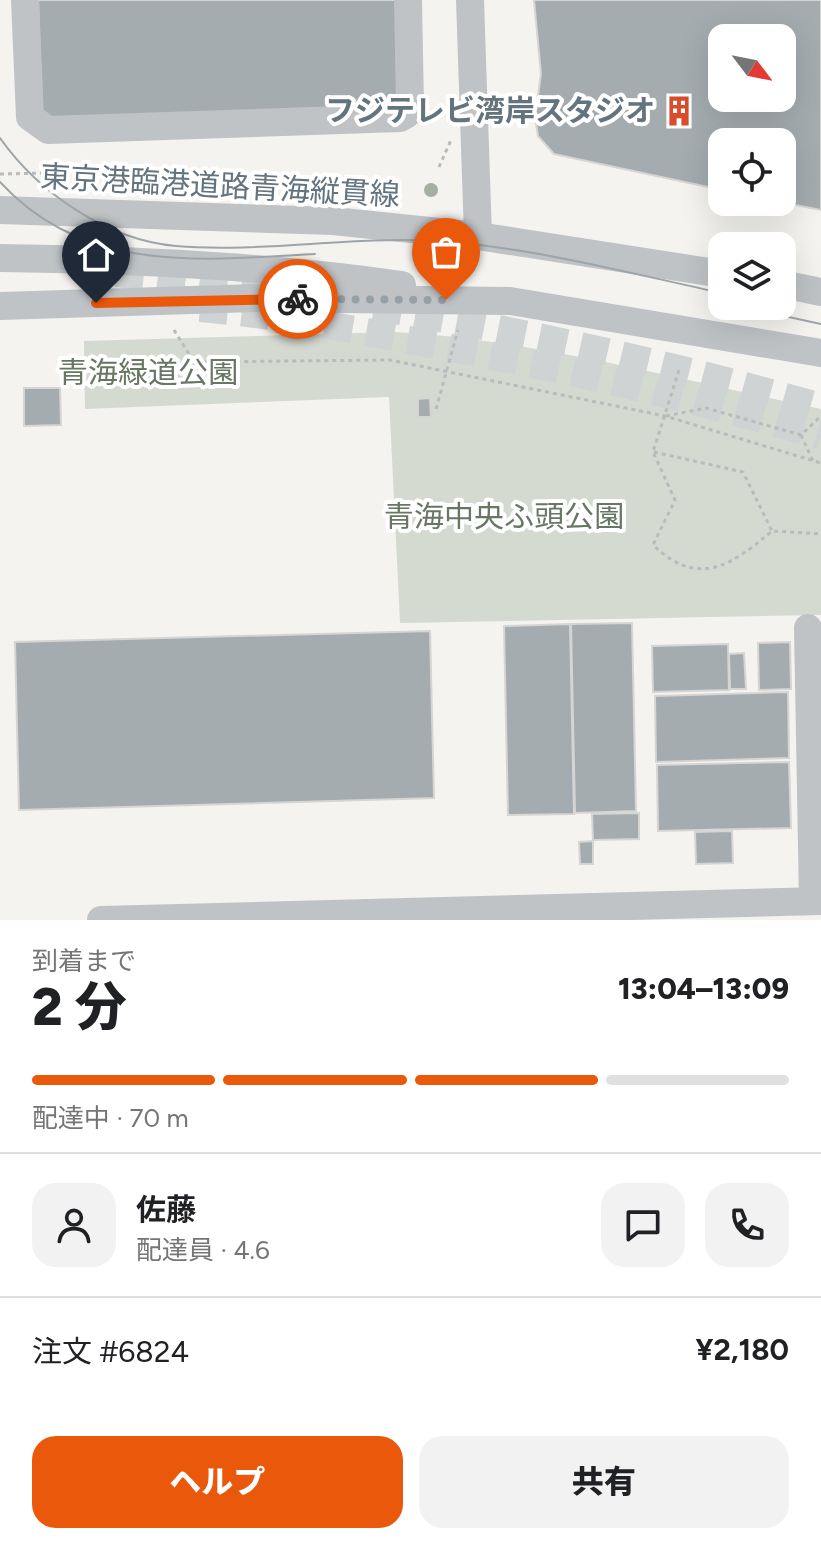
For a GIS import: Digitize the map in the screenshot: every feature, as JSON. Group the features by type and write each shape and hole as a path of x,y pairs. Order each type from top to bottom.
{"street":[{"path":"25,0 30,117 48,130 400,118 407,114 410,106 408,0"},
{"path":"470,0 478,236"},
{"name":"東京港臨港道路青海縦貫線","path":"0,210 333,221 478,236 708,272"},
{"path":"0,258 154,262 342,277 510,301 821,353"},
{"path":"796,287 821,292"},
{"path":"0,306 255,298 510,301"},
{"path":"101,920 552,914 817,901 808,628"}],"path":[{"path":"0,174 50,173"},
{"path":"174,330 194,362 390,360 665,416 821,463"},
{"path":"436,409 458,330"},
{"path":"679,370 653,452 675,500 653,545 674,565 711,568 740,558 772,531 821,534"},
{"path":"665,416 706,408 801,435 814,463"},
{"path":"801,435 821,416"},
{"path":"653,452 743,472 772,531"}],"green space":[{"name":"青海中央ふ頭公園","path":"395,332 449,336 555,352 821,409 821,615 400,623 389,397 85,409 84,341"}],"building":[{"path":"38,0 396,0 400,109 42,122"},
{"name":"フジテレビ湾岸スタジオ","path":"534,0 821,0 821,210 796,205 796,128 708,128 708,187 554,154 538,136 535,118 541,74"},
{"path":"24,388 60,388 61,425 24,426"},
{"path":"430,398 431,417 418,417 418,399"},
{"path":"632,623 636,811 575,813 571,624"},
{"path":"570,624 574,814 508,815 504,626"},
{"path":"430,631 434,798 19,810 15,642"},
{"path":"790,642 791,689 759,690 758,643"},
{"path":"728,644 729,690 653,692 652,646"},
{"path":"744,653 746,689 730,689 729,654"},
{"path":"788,692 789,758 656,762 655,696"},
{"path":"789,762 791,828 658,831 657,765"},
{"path":"639,813 639,839 593,840 592,814"},
{"path":"732,831 733,863 696,864 695,832"},
{"path":"593,841 593,864 580,864 579,842"}],"tunnel":[{"path":"116,273 266,291"},
{"path":"374,307 599,350 821,407"},
{"path":"200,308 320,324 537,365 632,386 821,436"}],"tram line":[{"path":"0,138 34,177 55,195 100,224 150,242 208,248 404,240 472,244 580,262 708,290"},
{"path":"0,182 33,212 69,233 107,247 147,255 188,258 315,254"},
{"path":"796,319 821,324"}],"way so far":[{"path":"298,299 446,300"}],"place":[{"name":"フジテレビ湾岸スタジオ","path":"679,111"}],"route":[{"path":"96,303 298,299"}],"park label":[{"name":"青海緑道公園","path":"148,373"}]}
